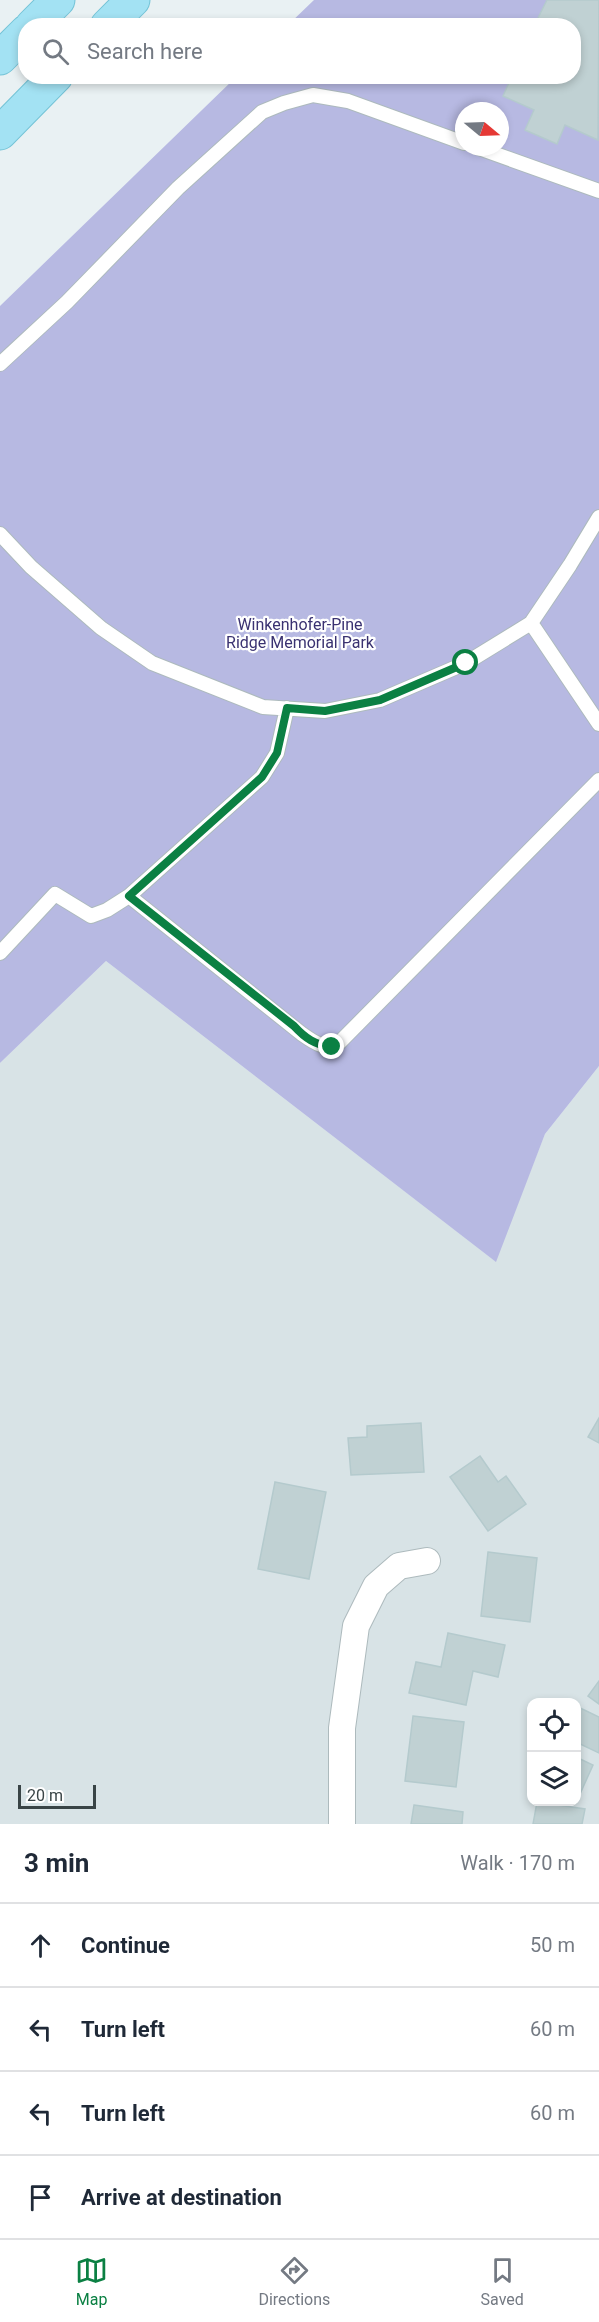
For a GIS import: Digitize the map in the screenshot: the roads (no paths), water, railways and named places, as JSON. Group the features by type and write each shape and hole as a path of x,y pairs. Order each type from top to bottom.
{"main road":[{"path":"40,18 58,0"},
{"path":"115,18 133,0"},
{"path":"0,58 18,40"},
{"path":"0,133 48,84"}],"street":[{"path":"342,1824 342,1728 356,1626 376,1586 399,1566 428,1561"}],"lane":[{"path":"0,364 67,302 178,188 262,112 313,95 348,101 455,140"},
{"path":"501,156 599,191"},
{"path":"0,534 31,567 101,628 152,663 263,707 325,711 380,700 466,663 531,623 599,517"},
{"path":"531,623 599,724"},
{"path":"0,953 55,894 91,916 107,910 129,896 262,777 277,753 287,708"},
{"path":"129,896 318,1046 332,1047 388,995 599,780"}],"park label":[{"name":"Winkenhofer-Pine Ridge Memorial Park","path":"300,633"}]}
